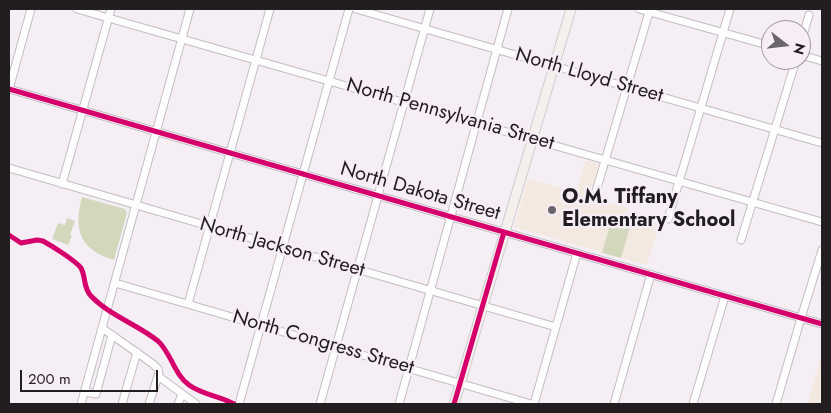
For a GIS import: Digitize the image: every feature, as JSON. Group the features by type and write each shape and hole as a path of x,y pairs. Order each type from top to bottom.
{"main road":[{"path":"454,404 571,9"}],"street":[{"path":"9,89 31,9"},
{"name":"North Pennsylvania Street","path":"77,9 822,222"},
{"path":"62,184 111,9"},
{"path":"81,404 190,9"},
{"path":"188,304 270,9"},
{"path":"239,404 349,9"},
{"name":"North Lloyd Street","path":"356,9 822,142"},
{"path":"320,404 430,9"},
{"path":"399,404 508,9"},
{"path":"639,9 650,10 761,43"},
{"path":"668,219 730,9"},
{"path":"594,198 650,10"},
{"path":"808,20 809,15"},
{"path":"741,240 793,70"},
{"name":"North Dakota Street","path":"9,89 822,324"},
{"name":"North Jackson Street","path":"9,168 556,327"},
{"path":"776,404 822,250"},
{"path":"533,404 577,253"},
{"path":"614,404 651,274"},
{"name":"North Congress Street","path":"115,283 533,404"},
{"path":"693,404 725,296"},
{"path":"102,328 158,369 158,376 149,404"},
{"path":"84,392 96,394 112,335"},
{"path":"122,404 137,352"},
{"path":"158,376 196,404"},
{"path":"178,404 182,394"}],"shaded area":[{"path":"586,160 599,164 590,197 628,208 628,212 660,221 647,265 514,227 528,178 576,193"},
{"path":"822,352 822,404 808,404"}],"green space":[{"path":"82,197 125,209 127,213 114,260 93,251 82,237 78,219"},
{"path":"67,218 75,221 68,245 52,239 58,223 65,225"},
{"path":"611,221 630,227 621,258 602,253"}],"cycle path":[{"path":"9,89 822,324"},
{"path":"454,404 504,232"},
{"path":"9,235 21,243 37,240 43,241 69,258 81,268 88,293 115,315 158,341 180,375 189,385 234,404"}],"place":[{"name":"O.M. Tiffany Elementary School","path":"552,210"}]}
